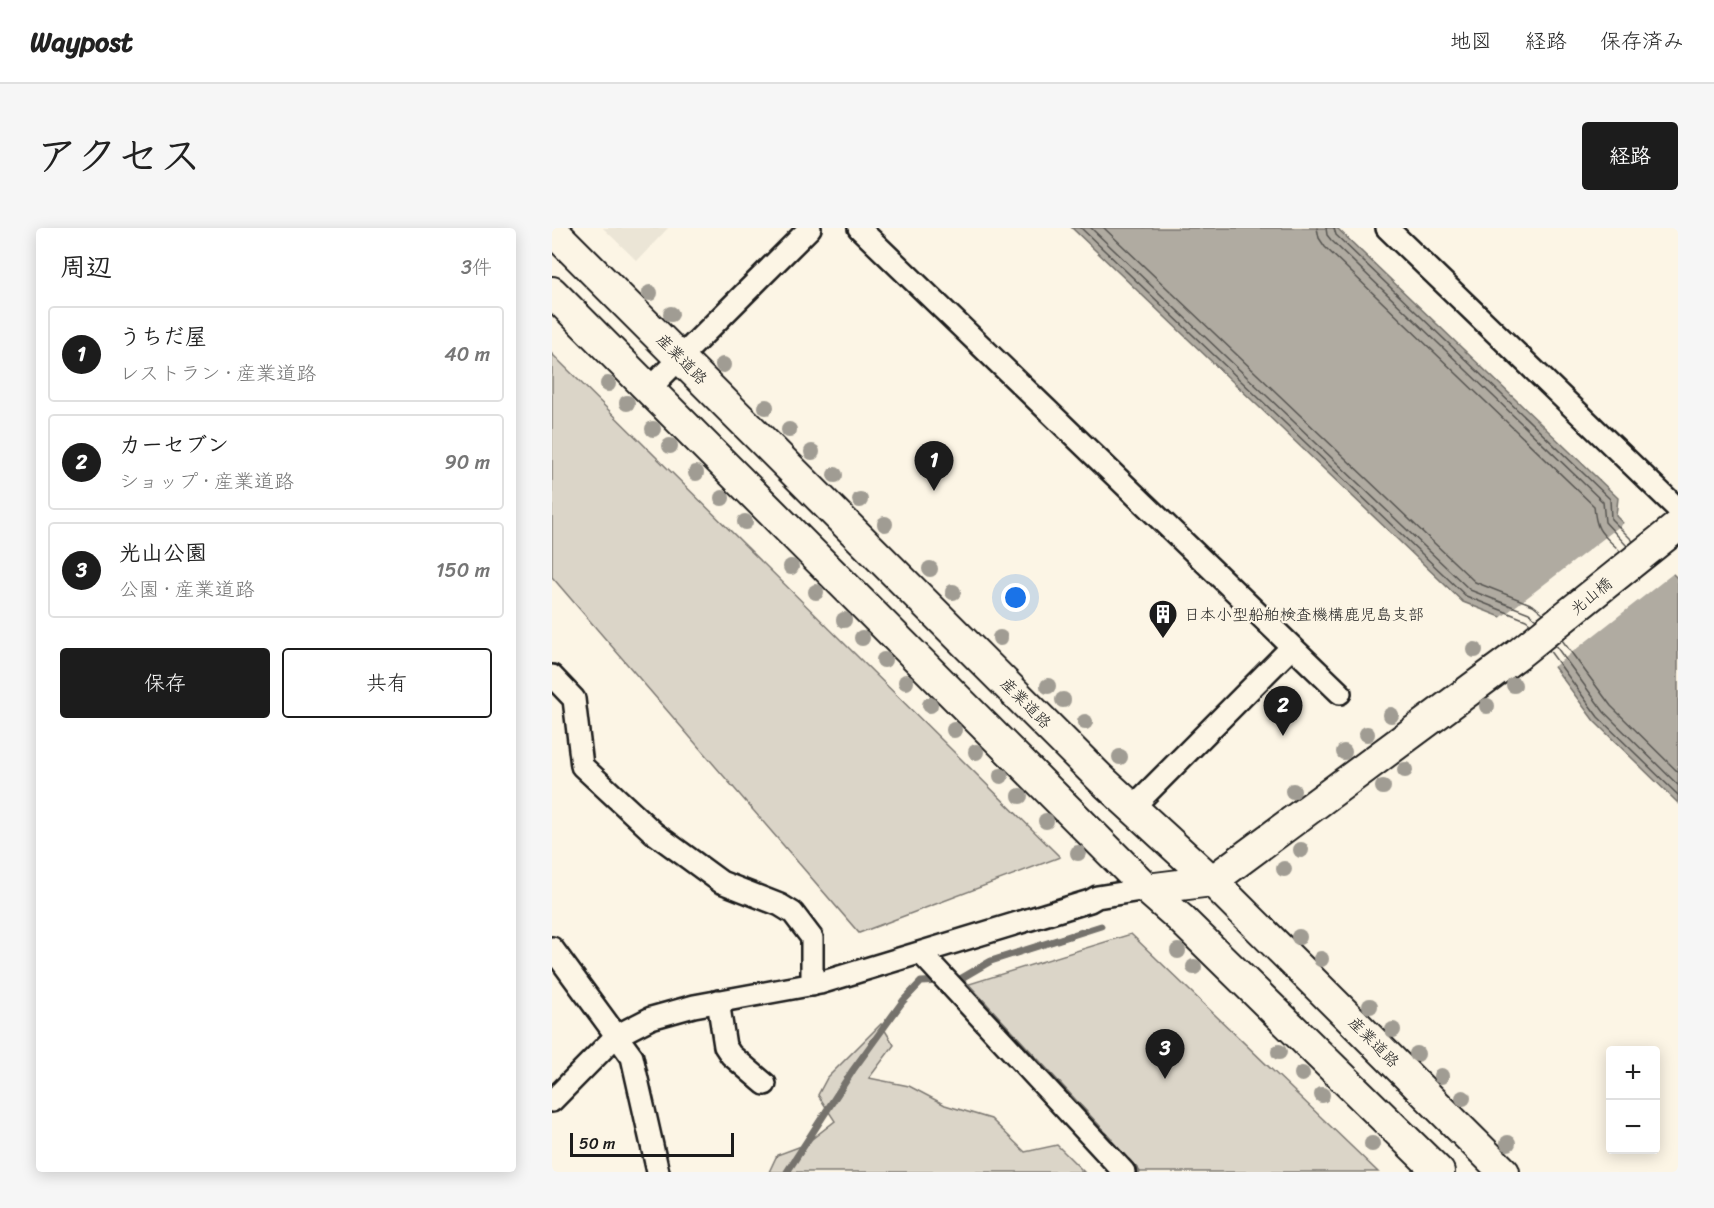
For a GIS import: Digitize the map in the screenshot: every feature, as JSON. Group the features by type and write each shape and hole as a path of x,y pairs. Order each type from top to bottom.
{"main road":[{"name":"産業道路","path":"552,230 1132,808 1212,881 1504,1172"},
{"path":"552,292 1147,889 1180,918 1438,1172"},
{"name":"光山橋","path":"1212,881 1517,655 1671,531"},
{"path":"1147,889 1212,881"}],"street":[{"path":"650,388 810,228"},
{"path":"859,228 1340,693"},
{"path":"1387,228 1678,508"},
{"path":"1132,808 1292,647"},
{"path":"552,676 574,699 582,766 654,833 720,882 780,905 793,913 812,938 812,984"},
{"path":"555,1093 616,1036 651,1018 718,1001 928,961 1097,897 1147,889"},
{"path":"552,948 632,1057 658,1172"},
{"path":"928,961 1124,1172"},
{"path":"718,1001 724,1046 731,1055 765,1084"}],"shaded area":[{"path":"603,228 668,228 637,261"},
{"path":"552,354 1060,857 859,933 552,577"},
{"path":"1131,934 1378,1172 1132,1172 966,985"},
{"path":"881,1024 894,1045 869,1078 909,1086 945,1105 991,1119 1025,1152 1057,1145 1084,1172 769,1172 777,1155 804,1145 835,1121 818,1095 827,1078"}],"water":[{"path":"1072,228 1337,228 1618,498 1616,516 1678,579 1678,803 1594,721 1524,626 1463,602"}],"pier":[{"path":"1625,522 1675,572 1552,668 1522,628 1499,619"}],"waterway":[{"path":"952,980 960,979 991,961 1101,926"},
{"path":"960,979 1109,1140"},
{"path":"787,1172 853,1070 903,1001 921,982 941,981"},
{"path":"1128,1162 1137,1172"}],"place":[{"name":"うちだ屋","path":"934,491"},
{"name":"日本小型船舶検査機構鹿児島支部","path":"1163,640"},
{"name":"カーセブン","path":"1283,736"},
{"name":"光山公園","path":"1165,1079"}]}
